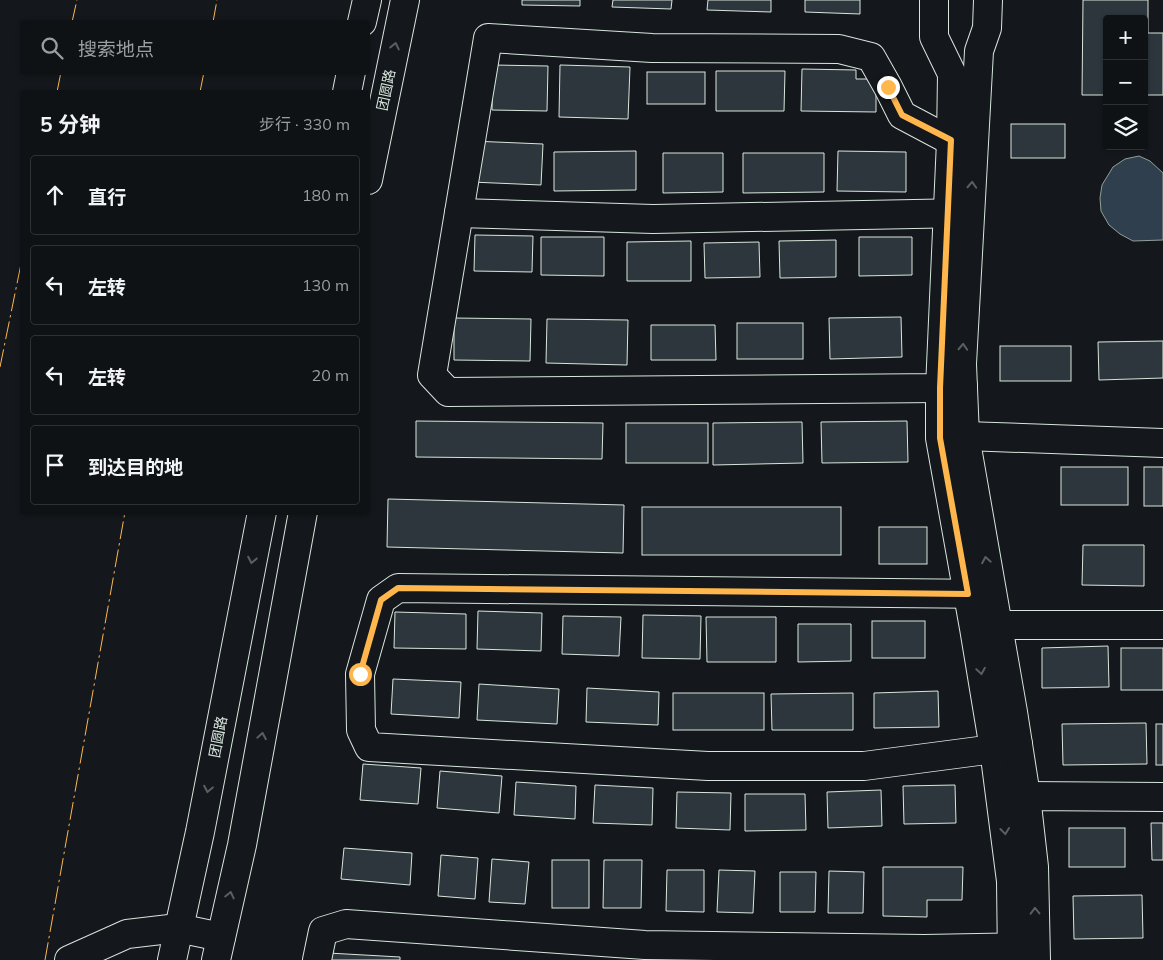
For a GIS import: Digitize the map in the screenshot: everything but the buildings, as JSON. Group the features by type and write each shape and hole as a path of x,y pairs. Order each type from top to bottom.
{"street":[{"path":"362,20 367,0"},
{"name":"团圆路","path":"370,170 405,0"},
{"path":"934,0 934,37 952,74"},
{"path":"953,0 952,74 963,141"},
{"path":"972,0 971,24 979,51"},
{"path":"316,960 323,931 346,924 645,945 924,949 1024,954 1011,881 1014,799 952,437 951,387 963,141 979,51 987,28 988,0"},
{"path":"951,387 448,392 432,375 488,38 652,48 839,49 871,57 902,115 963,141"},
{"path":"347,90 350,75"},
{"path":"459,213 653,219 959,214"},
{"path":"952,437 1163,443"},
{"name":"团圆路","path":"172,960 200,832 261,515"},
{"path":"69,960 127,934 178,928 218,948 242,845 302,515"},
{"path":"980,594 398,588 381,600 360,674 361,730 369,747 708,766 864,766 1006,747"},
{"path":"986,627 1163,625"},
{"path":"1014,799 1163,797"}],"water":[{"path":"1139,156 1150,161 1163,173 1163,240 1133,241 1109,225 1101,211 1102,185 1113,167 1125,159"}],"power":[{"path":"72,20 77,0"},
{"path":"213,20 217,0"},
{"path":"57,90 60,75"},
{"path":"200,90 203,75"},
{"path":"0,367 20,269"},
{"path":"45,960 124,515"}],"route":[{"path":"360,674 381,600 398,588 968,594 940,438 940,388 951,140 902,115 888,87"}]}
